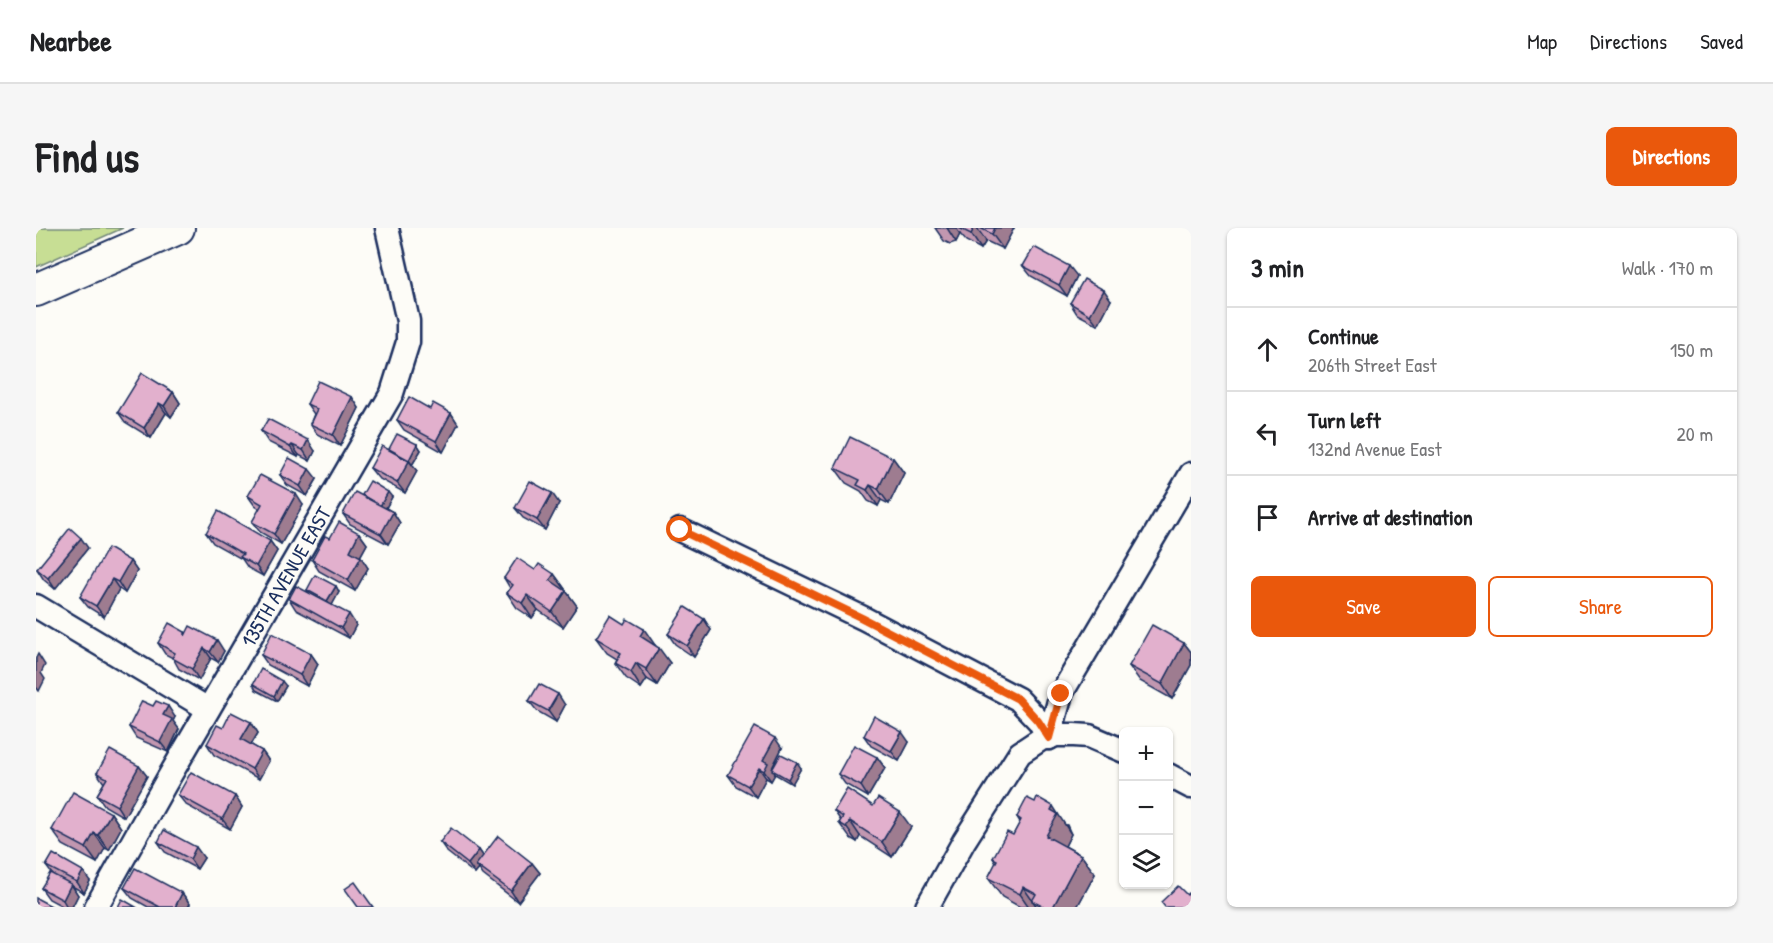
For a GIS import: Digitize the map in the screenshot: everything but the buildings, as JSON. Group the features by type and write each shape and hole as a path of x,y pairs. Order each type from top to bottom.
{"main road":[{"path":"36,291 178,228"}],"street":[{"name":"135TH AVENUE EAST","path":"96,907 392,393 408,342 408,321 387,228"},
{"path":"1049,738 1061,694 1191,474"},
{"path":"680,530 862,618 1018,699 1038,721 1049,738"},
{"path":"36,606 208,709"},
{"path":"927,907 964,841 1020,753 1041,739 1056,735 1089,736 1119,749"},
{"path":"1173,778 1191,787"}],"green space":[{"path":"36,228 123,228 36,267"}],"route":[{"path":"680,530 862,618 1018,699 1038,721 1049,738 1061,694"}]}
